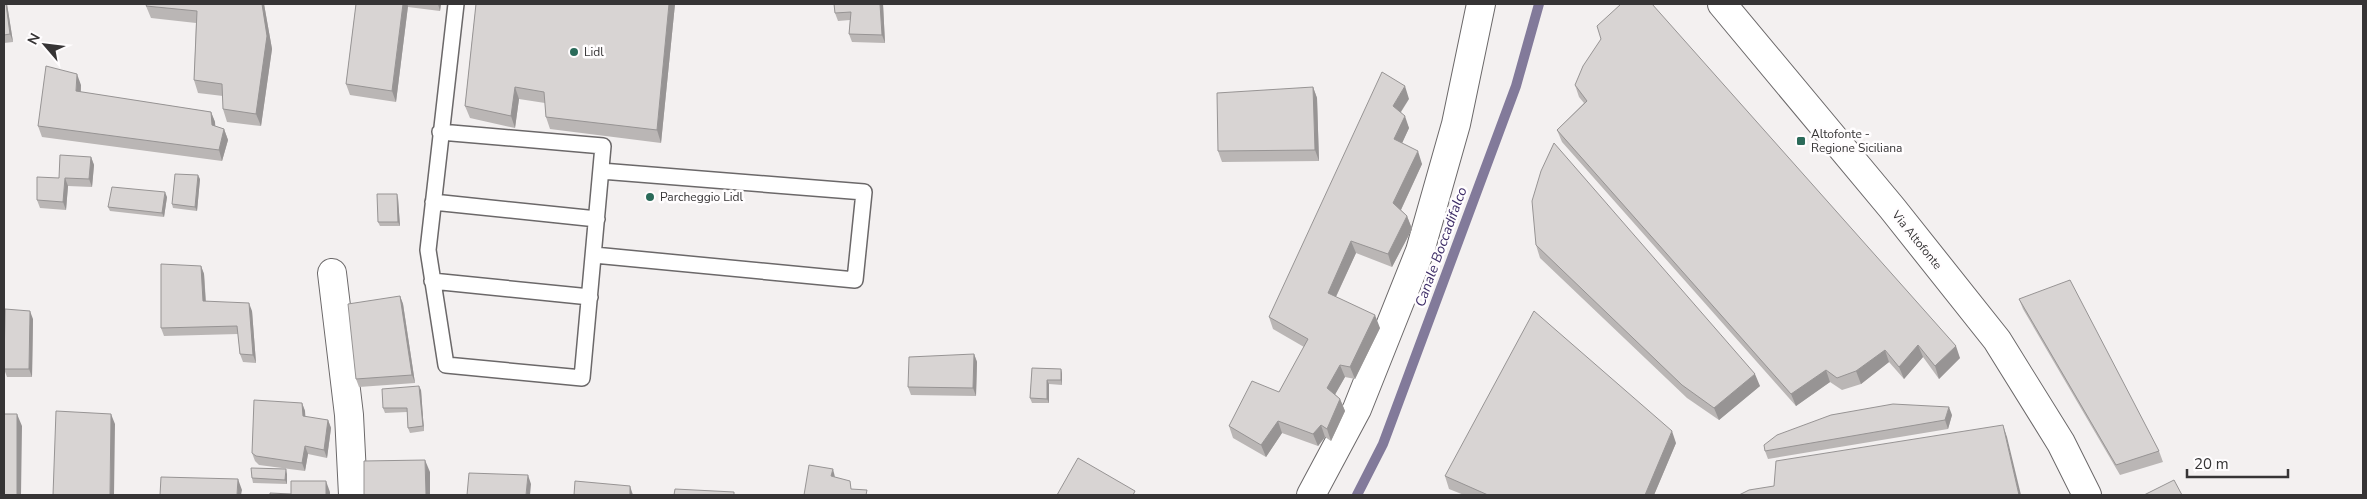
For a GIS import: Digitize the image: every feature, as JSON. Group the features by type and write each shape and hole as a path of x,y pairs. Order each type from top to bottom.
{"street":[{"path":"1311,495 1357,410 1420,251 1456,124 1481,4"},
{"name":"Via Altofonte","path":"1722,4 1892,208 1997,340 2061,443 2087,495"},
{"path":"332,273 349,415 353,495"}],"lane":[{"path":"440,132 603,146 582,378 446,365 428,250 440,132 456,4"},
{"path":"594,255 855,280 864,192 601,171"},
{"path":"433,202 597,219"},
{"path":"432,281 590,297"}],"building":[{"path":"4,4 6,4 10,34 4,35"},
{"path":"147,4 262,4 267,36 256,114 223,109 222,84 194,80 197,11 146,6"},
{"path":"356,4 403,4 392,91 346,84"},
{"name":"Lidl","path":"476,4 669,4 657,130 546,117 544,92 515,87 511,116 465,106"},
{"path":"834,4 880,4 882,35 849,34 851,12 835,13"},
{"path":"1621,4 1652,4 1956,346 1935,366 1918,345 1899,367 1885,350 1856,371 1837,378 1826,370 1791,394 1557,130 1587,101 1575,85 1583,66 1601,39 1597,26"},
{"path":"46,66 77,74 76,91 211,112 212,125 224,129 219,150 38,126"},
{"path":"1382,72 1405,86 1393,106 1405,116 1394,139 1418,151 1393,203 1407,216 1388,254 1351,241 1328,293 1375,315 1350,367 1340,365 1327,388 1340,399 1327,429 1321,425 1313,434 1278,421 1261,445 1229,426 1252,381 1279,392 1308,339 1269,317"},
{"path":"1313,87 1315,150 1218,151 1217,93"},
{"path":"1554,143 1755,374 1714,408 1682,385 1536,245 1532,201 1541,171"},
{"path":"60,155 91,157 89,179 65,178 63,202 37,200 37,177 59,178"},
{"path":"175,174 198,175 195,207 172,204"},
{"path":"112,187 165,192 162,213 108,207"},
{"path":"377,194 397,194 398,222 378,222"},
{"path":"161,264 201,266 203,301 249,303 253,355 240,354 237,326 161,328"},
{"path":"2070,280 2159,451 2116,465 2019,299"},
{"path":"400,296 412,375 356,379 348,304"},
{"path":"5,309 30,311 29,369 4,369"},
{"path":"1534,311 1672,431 1645,495 1488,495 1445,476"},
{"path":"974,354 973,388 908,387 909,357"},
{"path":"1032,368 1061,369 1061,380 1047,380 1047,399 1030,398"},
{"path":"419,386 423,426 408,428 407,408 383,408 382,389"},
{"path":"254,400 302,403 303,416 328,420 324,450 305,446 302,463 256,456 252,453"},
{"path":"1893,404 1949,407 1945,420 1765,451 1764,445 1777,435 1831,415"},
{"path":"56,411 111,414 110,495 53,495"},
{"path":"4,414 17,414 17,495 4,495"},
{"path":"2003,425 2019,495 1739,495 1749,490 1774,486 1776,461"},
{"path":"1078,458 1135,491 1133,495 1057,495"},
{"path":"425,460 426,495 364,495 364,461"},
{"path":"809,465 833,469 831,476 850,481 851,489 867,490 866,495 804,495"},
{"path":"251,468 286,469 285,480 252,478"},
{"path":"469,473 528,475 526,495 467,495"},
{"path":"161,477 238,479 237,495 160,495"},
{"path":"2174,480 2182,495 2144,495"},
{"path":"291,481 326,481 326,495 270,495 270,493 291,494"},
{"path":"575,481 630,486 630,495 574,495"},
{"path":"675,489 734,492 734,495 674,495"}],"waterway":[{"name":"Canale Boccadifalco","path":"1357,495 1383,444 1516,86 1539,4"}],"place":[{"name":"Lidl","path":"574,52"},
{"name":"Altofonte - Regione Siciliana","path":"1801,141"},
{"name":"Parcheggio Lidl","path":"650,197"}]}
